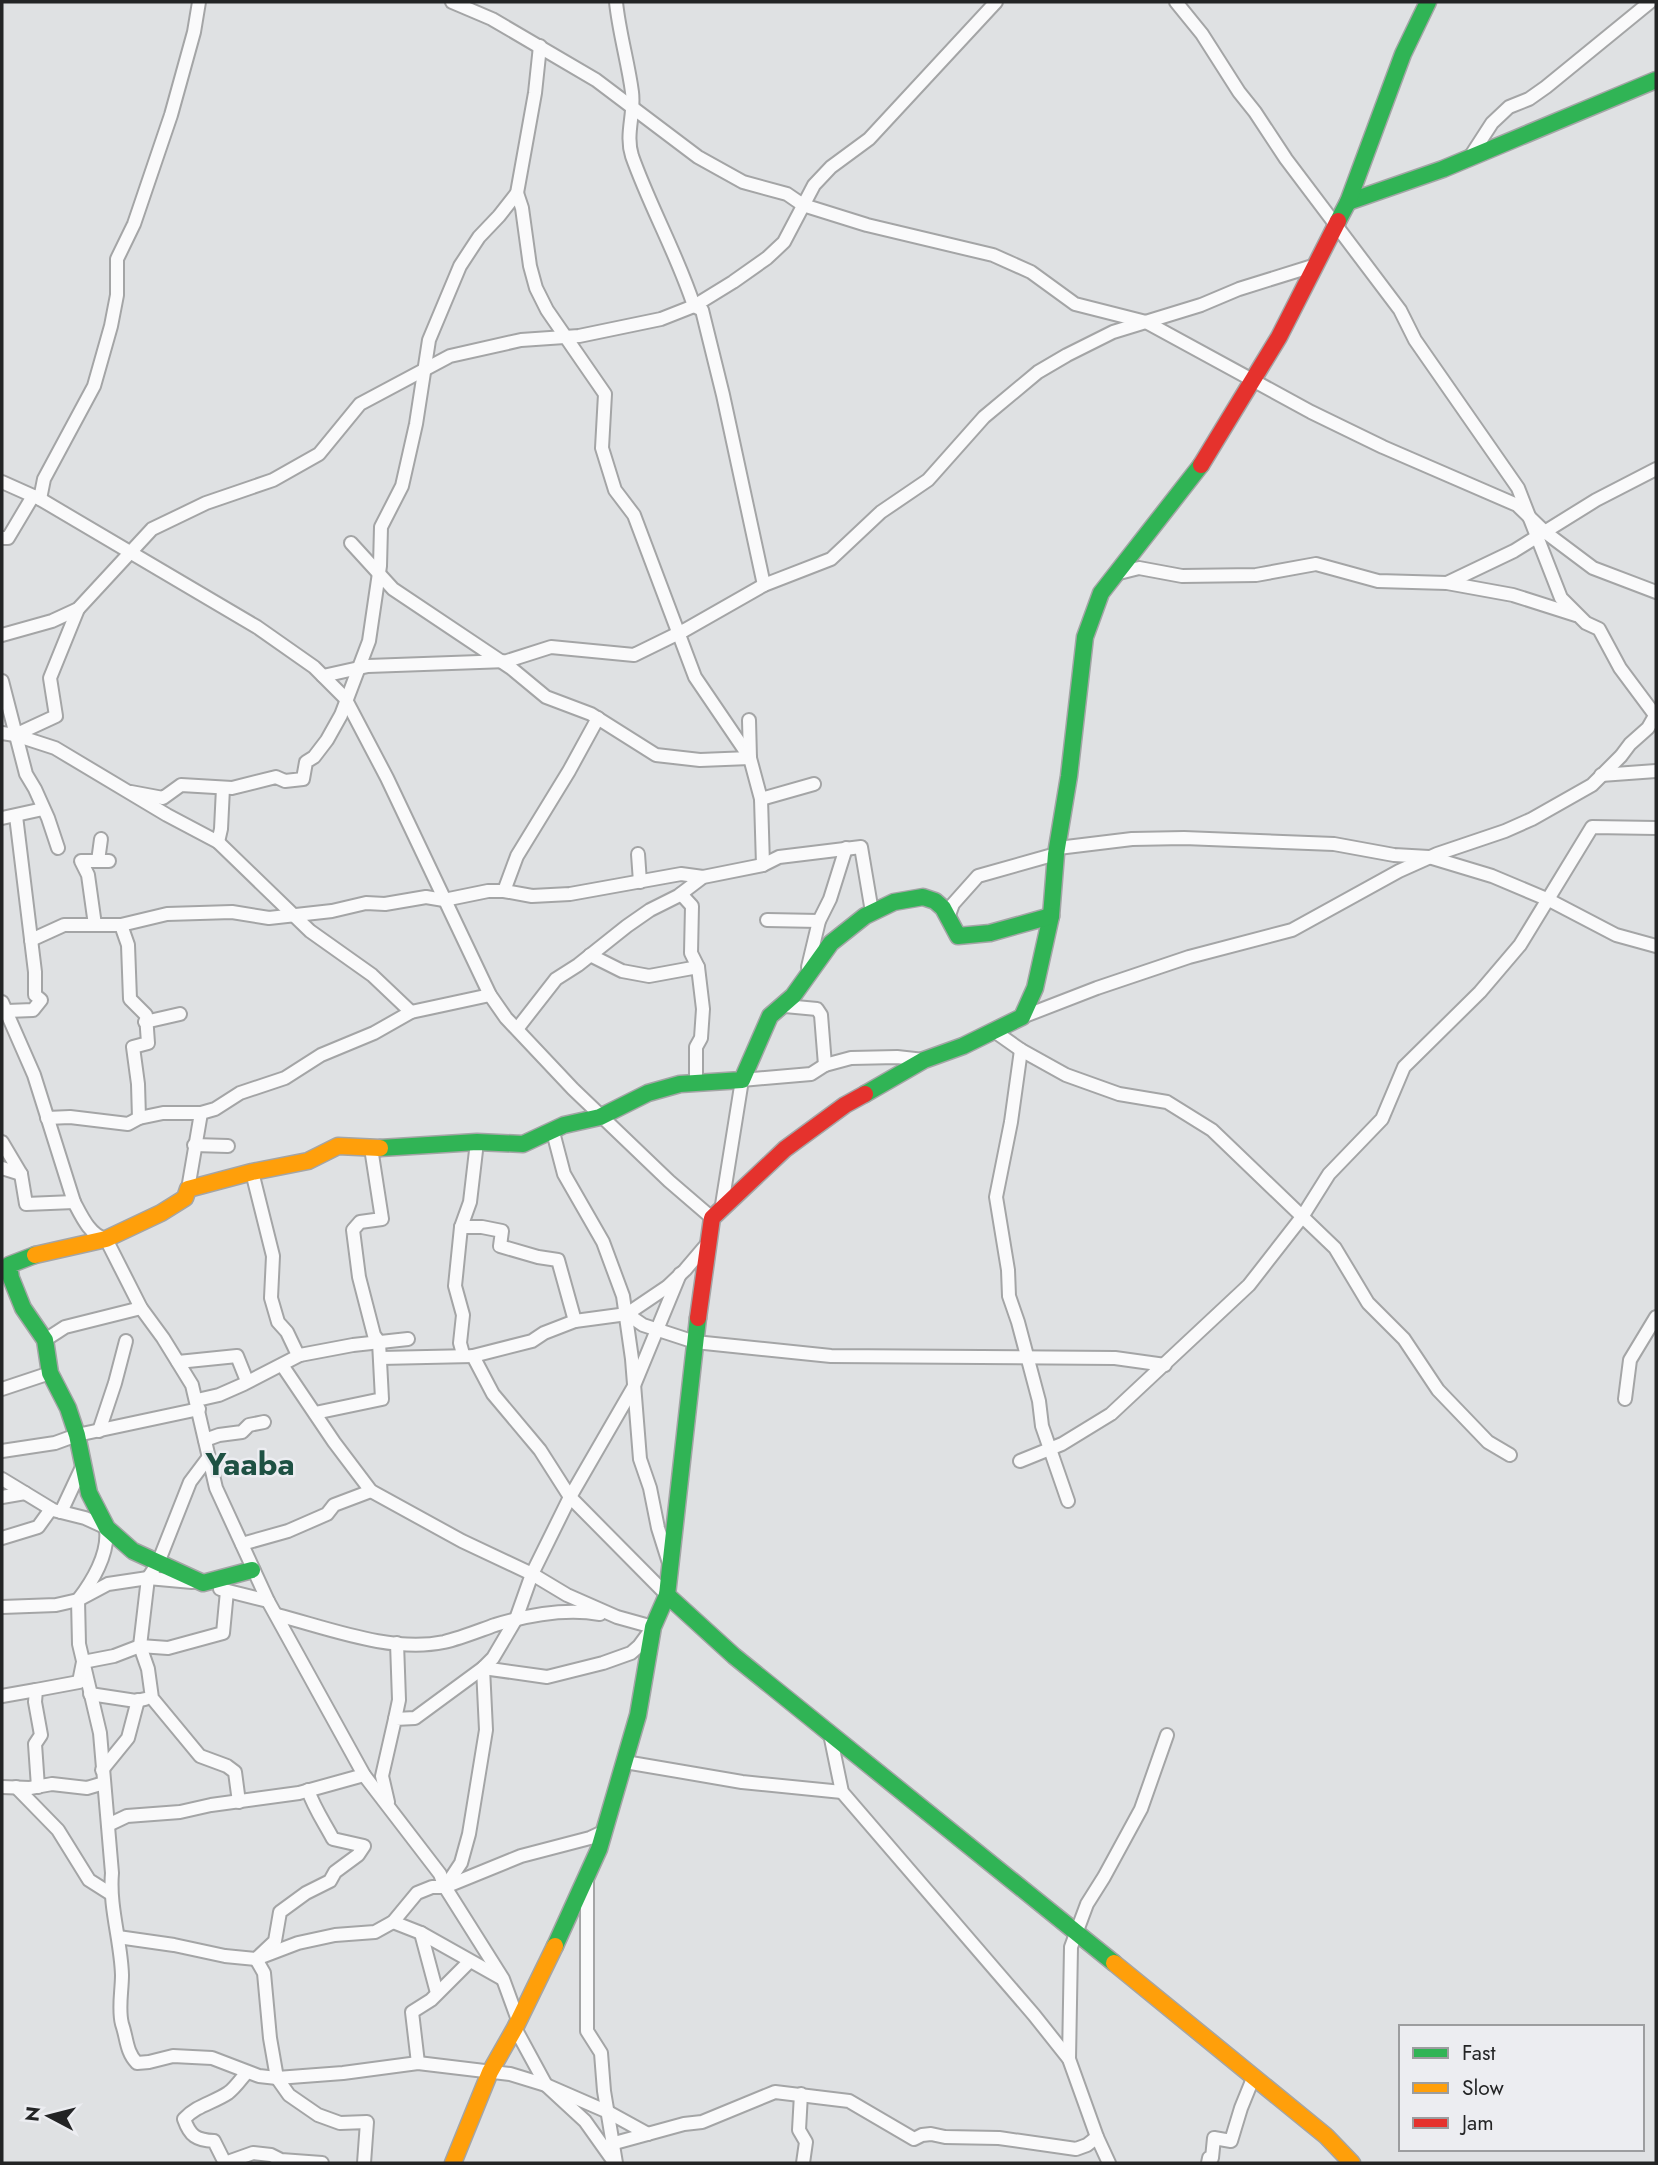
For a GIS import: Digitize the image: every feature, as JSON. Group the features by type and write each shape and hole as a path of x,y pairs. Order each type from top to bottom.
{"street":[{"path":"2,538 8,538 37,498 44,479 94,386 117,295 117,259 134,224 171,115 194,32 199,2"},
{"path":"453,2 492,19 596,80 698,157 743,182 787,194 803,205 903,235 993,256 1031,272 1075,304 1146,322 1311,412 1383,447 1517,505 1541,534 1562,598 1586,623 1599,629 1620,668 1656,714 1648,728 1591,785 1532,819 1429,858 1388,877 1292,930 1189,957 1097,988 924,1060 845,1105 785,1149 716,1215"},
{"path":"616,2 632,95 628,131 632,155 655,213 684,274 694,306 702,310 764,584"},
{"path":"8,734 56,716 50,678 78,609 152,529 206,503 273,480 319,454 360,404 450,356 521,340 565,337 661,319 694,306 767,258 784,242 814,186 831,167 869,139 996,2"},
{"path":"1177,2 1202,34 1286,159 1400,310 1415,340 1518,488 1528,516"},
{"path":"1023,1017 1035,988 1051,916 1085,637 1101,593 1202,464 1279,337 1348,202 1403,54 1428,2"},
{"path":"1469,158 1492,124 1509,107 1529,99 1546,87 1650,2"},
{"path":"131,792 163,798 181,786 232,788 276,777 285,781 303,779 306,762 314,757 327,740 347,703 369,641 379,572 381,527 402,486 416,424 429,340 460,266 479,237 517,193 536,93 540,46"},
{"path":"1348,202 1443,169 1656,80"},
{"path":"517,193 536,289 565,337 605,394 602,448 615,490 634,515 695,677 750,758"},
{"path":"323,676 360,668 425,662 502,661 551,647 634,655 764,584 831,559 881,512 928,480 985,417 1038,372 1090,342 1316,265"},
{"path":"1447,583 1514,551 1596,500 1656,469"},
{"path":"2,482 37,498 257,627 323,676 347,703 387,778 490,995 506,1018 600,1116 716,1215"},
{"path":"1541,534 1593,568 1656,592"},
{"path":"351,543 393,589 502,661 546,698 598,718 656,755 700,760 750,758"},
{"path":"1115,574 1139,568 1182,576 1256,575 1316,564 1378,581 1447,583 1513,594 1579,616"},
{"path":"2,635 52,621 78,609"},
{"path":"2,681 8,734 26,774 36,789 58,848"},
{"path":"504,891 517,856 598,718"},
{"path":"749,720 750,758 761,799 763,865"},
{"path":"1648,728 1656,741"},
{"path":"8,734 55,748 218,842 291,914 333,949 372,975 411,1012"},
{"path":"1601,775 1656,771"},
{"path":"761,799 814,784"},
{"path":"218,842 223,788"},
{"path":"2,818 43,809"},
{"path":"5,1006 33,1010 41,1000 35,995 16,816"},
{"path":"1020,1461 1085,1432 1111,1414 1249,1285 1302,1217 1329,1174 1382,1119 1404,1067 1480,992 1520,945 1592,827 1656,828"},
{"path":"949,915 953,904 978,876 1057,851 1132,839 1184,838 1334,844 1394,855 1429,858 1492,877 1549,900 1616,935 1656,946"},
{"path":"94,925 88,875 81,861 103,861 101,839"},
{"path":"31,940 64,925 121,925 167,914 232,912 269,918 332,911 366,903 385,904 426,897 444,900 488,891 532,896 570,894 681,873 703,877 763,865 779,857 861,847 872,912"},
{"path":"804,982 819,921 830,899 846,848"},
{"path":"638,854 640,882"},
{"path":"517,1029 556,979 650,910 681,894 703,877"},
{"path":"681,894 692,906 691,953 698,967 703,1009 701,1038 695,1047 696,1084"},
{"path":"483,1668 547,1677 631,1653 639,1647 653,1627 667,1595 708,1243 743,1080 769,1017 785,1006 829,945 841,933 892,902 916,897 934,901 949,915 958,936 990,933 1051,916"},
{"path":"767,920 819,921"},
{"path":"121,925 128,945 130,999 146,1015 148,1043 133,1047 139,1118"},
{"path":"590,955 622,971 649,976 698,967"},
{"path":"47,1118 70,1116 128,1124 139,1118 163,1113 201,1113 215,1109 240,1093 285,1078 321,1055 374,1033 411,1012 490,995"},
{"path":"5,1006 34,1075 74,1202 84,1221 98,1237 106,1239 141,1308 192,1385 216,1488 268,1601 364,1774 440,1874 444,1887 503,1979 516,2024 546,2085 585,2121 616,2163"},
{"path":"785,1006 817,1009 821,1015 824,1065"},
{"path":"145,1022 180,1014"},
{"path":"994,1031 1021,1050 1066,1075 1119,1094 1167,1102 1212,1130 1335,1248 1368,1303 1404,1339 1438,1390 1488,1442 1510,1455"},
{"path":"1021,1050 1012,1122 996,1197 1008,1270 1009,1296 1039,1401 1042,1426 1068,1502"},
{"path":"188,1189 308,1161 338,1146 370,1149 477,1142 523,1144 564,1125 600,1116 648,1093 680,1084 811,1074 824,1065 865,1057 924,1060"},
{"path":"201,1113 188,1189 184,1198 161,1213 106,1239 34,1255 9,1265 9,1292 45,1340 50,1373 68,1408 93,1503 106,1528 106,1545 86,1589 78,1600 79,1644 100,1733 112,1873 111,1894 122,1975 122,2023 126,2031 128,2054 137,2063 173,2056 212,2058 247,2072 277,2078 418,2063 510,2074 546,2085 608,2112 648,2134"},
{"path":"553,1132 564,1174 603,1242 626,1314 640,1459 650,1488 657,1528 670,1566"},
{"path":"477,1142 470,1202 461,1227 455,1286 463,1315 460,1343 493,1394 540,1450 570,1497 667,1595 734,1656 1255,2076 1326,2136 1352,2163"},
{"path":"2,1143 21,1174 26,1204 74,1202"},
{"path":"194,1145 228,1146"},
{"path":"315,1413 382,1398 379,1342 373,1335 359,1277 353,1230 360,1222 382,1219 370,1149"},
{"path":"2,1168 21,1174"},
{"path":"252,1172 273,1256 271,1298 278,1322 300,1355"},
{"path":"461,1227 502,1231 500,1245 558,1259 575,1321"},
{"path":"380,1358 468,1355 531,1342 544,1333 575,1321 626,1314 667,1287 708,1243"},
{"path":"395,1719 415,1718 493,1658 516,1619 532,1574 570,1497 633,1388 680,1274"},
{"path":"45,1340 65,1327 141,1308"},
{"path":"626,1314 657,1331 695,1342 831,1356 1115,1358 1165,1365"},
{"path":"1625,1399 1630,1360 1656,1317"},
{"path":"2,1451 55,1443 198,1405 300,1355 408,1339"},
{"path":"99,1431 126,1341"},
{"path":"178,1362 237,1356 247,1381"},
{"path":"282,1365 354,1471 371,1491 462,1541 532,1574 567,1595 617,1617 653,1627"},
{"path":"2,1389 50,1373"},
{"path":"205,1440 242,1432 249,1425 264,1422"},
{"path":"208,1458 190,1482 159,1563 148,1578 140,1646 148,1669 152,1698 200,1756 227,1766 235,1772 239,1802"},
{"path":"2,1538 38,1527 56,1511 83,1465"},
{"path":"2,1479 56,1511 85,1518 106,1528 133,1551 159,1563 203,1583 268,1601"},
{"path":"242,1544 288,1531 327,1514 334,1505 371,1491"},
{"path":"2,1497 25,1493"},
{"path":"2,1607 56,1605 78,1600 108,1584 148,1578 203,1583 252,1570"},
{"path":"83,1662 114,1656 140,1646 168,1648 223,1633 227,1591"},
{"path":"277,1615 362,1638 412,1645 443,1642 516,1619 542,1614 569,1612 617,1617"},
{"path":"453,2163 491,2072 587,1879 605,1830 638,1715 653,1627"},
{"path":"389,1806 382,1776 399,1700 397,1643"},
{"path":"2,1696 79,1682 83,1662"},
{"path":"444,1887 461,1863 469,1834 486,1730 483,1668"},
{"path":"36,1690 35,1702 41,1735 35,1744 37,1787"},
{"path":"90,1694 138,1700 152,1698"},
{"path":"2,1787 52,1784 86,1788 103,1777 128,1738 138,1700"},
{"path":"830,1734 842,1792 1069,2059 1109,2163"},
{"path":"1069,2059 1071,1947 1076,1930 1087,1904 1141,1809 1167,1735"},
{"path":"625,1762 742,1782 842,1792"},
{"path":"108,1825 127,1816 180,1812 308,1790 364,1774"},
{"path":"16,1787 58,1829 89,1880 111,1894"},
{"path":"256,1959 275,1941 280,1912 306,1892 330,1881 335,1872 358,1855 364,1846 333,1839 316,1811 308,1790"},
{"path":"118,1937 256,1959 298,1943 335,1935 375,1932 393,1922 417,1893 432,1887 444,1887 521,1856 590,1838 605,1830"},
{"path":"587,1879 587,2031 601,2053 611,2144 616,2163"},
{"path":"393,1922 421,1933 503,1979"},
{"path":"421,1933 437,1993"},
{"path":"256,1959 264,1973 277,2078 289,2095 318,2115 340,2123 367,2122 363,2147 364,2163"},
{"path":"418,2063 412,2012 437,1993 469,1962"},
{"path":"247,2072 227,2094 205,2103 184,2119 189,2133 199,2140 215,2141 225,2163 253,2153 271,2155 281,2160 322,2163"},
{"path":"1208,2163 1209,2158 1212,2158 1214,2138 1231,2141 1255,2076"},
{"path":"611,2144 684,2124 702,2122 775,2092 849,2101 914,2139 931,2134 944,2137 999,2138 1076,2149 1087,2146 1097,2137"},
{"path":"801,2095 799,2130 806,2142 803,2163"}],"traffic: fast":[{"path":"1338,221 1348,202 1403,54 1428,2"},
{"path":"1348,202 1443,169 1656,80"},
{"path":"865,1094 924,1060 963,1046 1022,1017 1035,988 1051,916 1056,854 1069,776 1085,637 1101,593 1201,465"},
{"path":"380,1148 477,1142 523,1144 564,1125 600,1117 648,1093 680,1084 742,1080 770,1016 793,996 831,943 865,916 894,902 923,897 935,901 943,908 958,936 990,933 1051,916"},
{"path":"35,1255 9,1265 11,1278 23,1308 45,1340 50,1373 68,1408 77,1435 89,1493 107,1528 133,1551 203,1583 252,1570"},
{"path":"555,1946 599,1849 638,1715 653,1627 667,1595 698,1318"},
{"path":"667,1595 734,1656 1114,1963"}],"traffic: slow":[{"path":"35,1255 106,1239 161,1213 185,1198 188,1189 308,1161 338,1146 380,1148"},
{"path":"453,2163 490,2072 555,1946"},
{"path":"1114,1963 1326,2136 1352,2163"}],"traffic: jam":[{"path":"1201,465 1279,337 1338,221"},
{"path":"698,1318 712,1218 785,1149 845,1105 865,1094"}],"district":[{"name":"Yaaba","path":"250,1464"}]}
